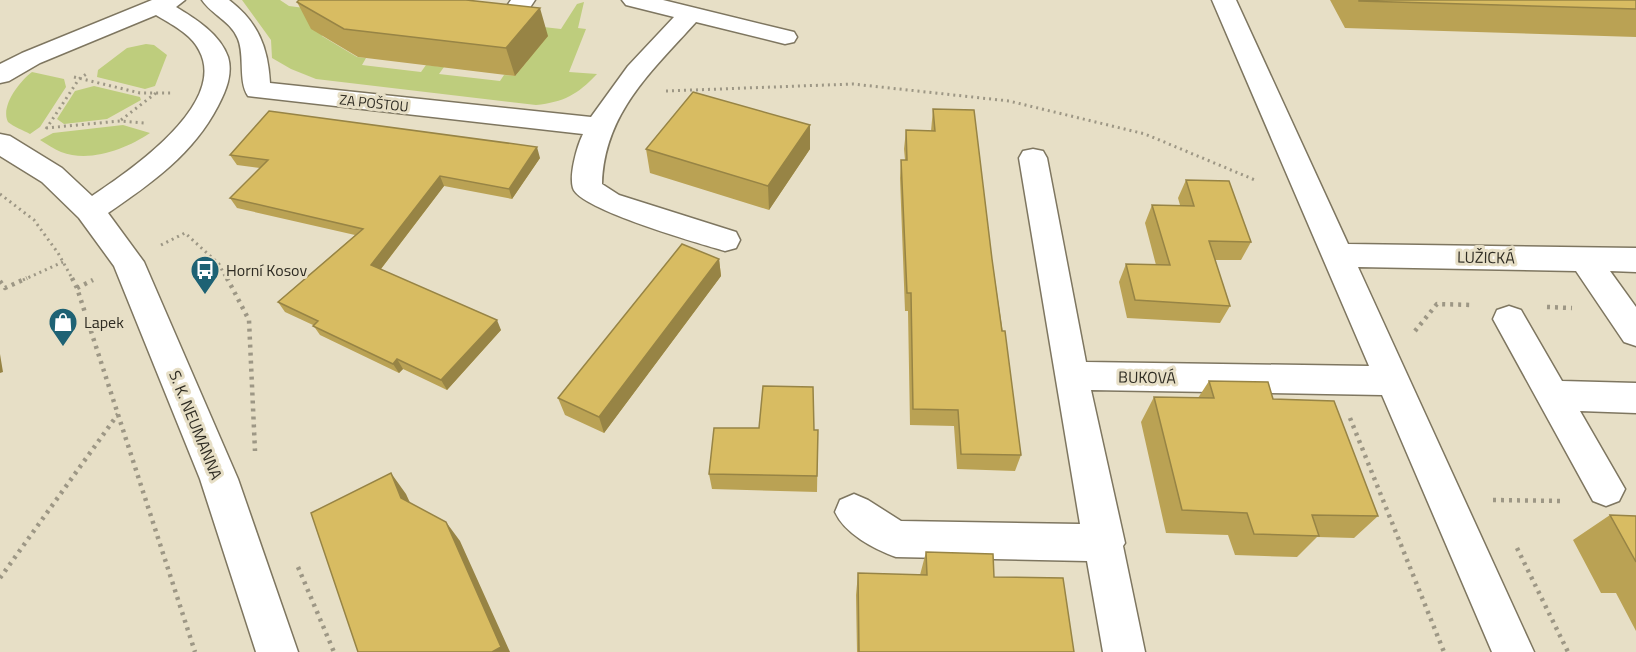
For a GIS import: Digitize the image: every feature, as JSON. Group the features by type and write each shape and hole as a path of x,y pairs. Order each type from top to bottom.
{"street":[{"name":"ZA POŠTOU","path":"214,0 232,13 251,35 256,55 257,90 598,127"},
{"path":"634,0 785,37"},
{"path":"1224,0 1513,652"},
{"path":"0,75 31,58 165,3 200,34 210,46 217,64 216,83 198,122 175,150 147,173 90,211 52,176 6,147"},
{"path":"691,13 620,93 598,127 587,158 587,189 609,202 724,240"},
{"path":"1033,158 1071,376 1105,543 1124,652"},
{"name":"S. K. NEUMANNA","path":"90,211 128,262 219,479 277,652"},
{"name":"LUŽICKÁ","path":"1337,255 1636,260"},
{"path":"1585,259 1636,333"},
{"path":"1509,319 1606,489"},
{"name":"BUKOVÁ","path":"1071,376 1393,381"},
{"path":"1552,396 1636,398"},
{"path":"854,512 896,539 1105,543"}],"path":[{"path":"31,58 57,72 80,79 140,93 176,93 171,101"},
{"path":"46,128 80,79 88,72"},
{"path":"620,93 853,84 1009,101 1145,135 1255,180"},
{"path":"120,121 156,93"},
{"path":"6,147 46,128 120,121 193,129"},
{"path":"0,194 34,220 63,262 77,288 195,652"},
{"path":"185,233 219,264 249,320 255,454"},
{"path":"0,281 5,288 63,262"},
{"path":"1335,381 1444,652"},
{"path":"0,578 118,413"},
{"path":"1493,500 1498,510"},
{"path":"1513,541 1568,652"},
{"path":"294,559 334,652"}],"green space":[{"path":"242,0 280,0 289,6 320,10 322,36 357,57 366,58 362,65 421,72 426,65 444,67 439,74 500,81 504,75 515,76 528,60 500,22 561,29 577,4 584,2 578,28 586,29 569,72 597,74 570,96 555,102 536,105 316,79 272,58 271,40"},
{"path":"146,44 154,45 167,55 155,86 145,89 97,77 98,70 127,48"},
{"path":"32,72 64,79 66,87 40,127 30,134 8,122 6,116 12,94"},
{"path":"94,86 140,97 141,100 107,119 64,124 57,119 75,91"},
{"path":"123,125 150,133 119,149 84,156 61,152 40,140 53,133"}],"building":[{"path":"299,0 466,0 540,8 506,48 344,29 297,2"},
{"path":"1636,0 1636,9 1359,1"},
{"path":"693,92 810,125 768,186 646,149"},
{"path":"933,109 974,110 992,259 1002,331 1005,331 1021,455 961,454 958,410 913,409 911,293 907,293 901,160 907,160 906,130 935,131"},
{"path":"269,111 537,147 509,189 440,176 371,265 497,320 441,380 397,359 393,364 313,326 318,321 278,302 363,229 230,198 268,160 230,155"},
{"path":"1186,180 1229,181 1251,242 1209,241 1230,306 1135,300 1126,264 1170,265 1152,205 1194,206"},
{"path":"682,244 719,259 599,417 558,398"},
{"path":"1209,381 1268,382 1273,399 1334,401 1378,516 1312,515 1319,536 1254,534 1247,513 1182,510 1154,397 1214,398"},
{"path":"763,386 813,387 814,430 818,430 817,476 709,474 714,428 759,428"},
{"path":"391,473 401,498 446,522 501,647 492,652 358,652 311,513"},
{"path":"1610,515 1636,516 1636,562"},
{"path":"926,552 993,554 994,577 1063,578 1074,652 859,652 858,573 927,575"}],"place":[{"name":"Horní Kosov","path":"205,296"},
{"name":"Lapek","path":"63,348"}]}
